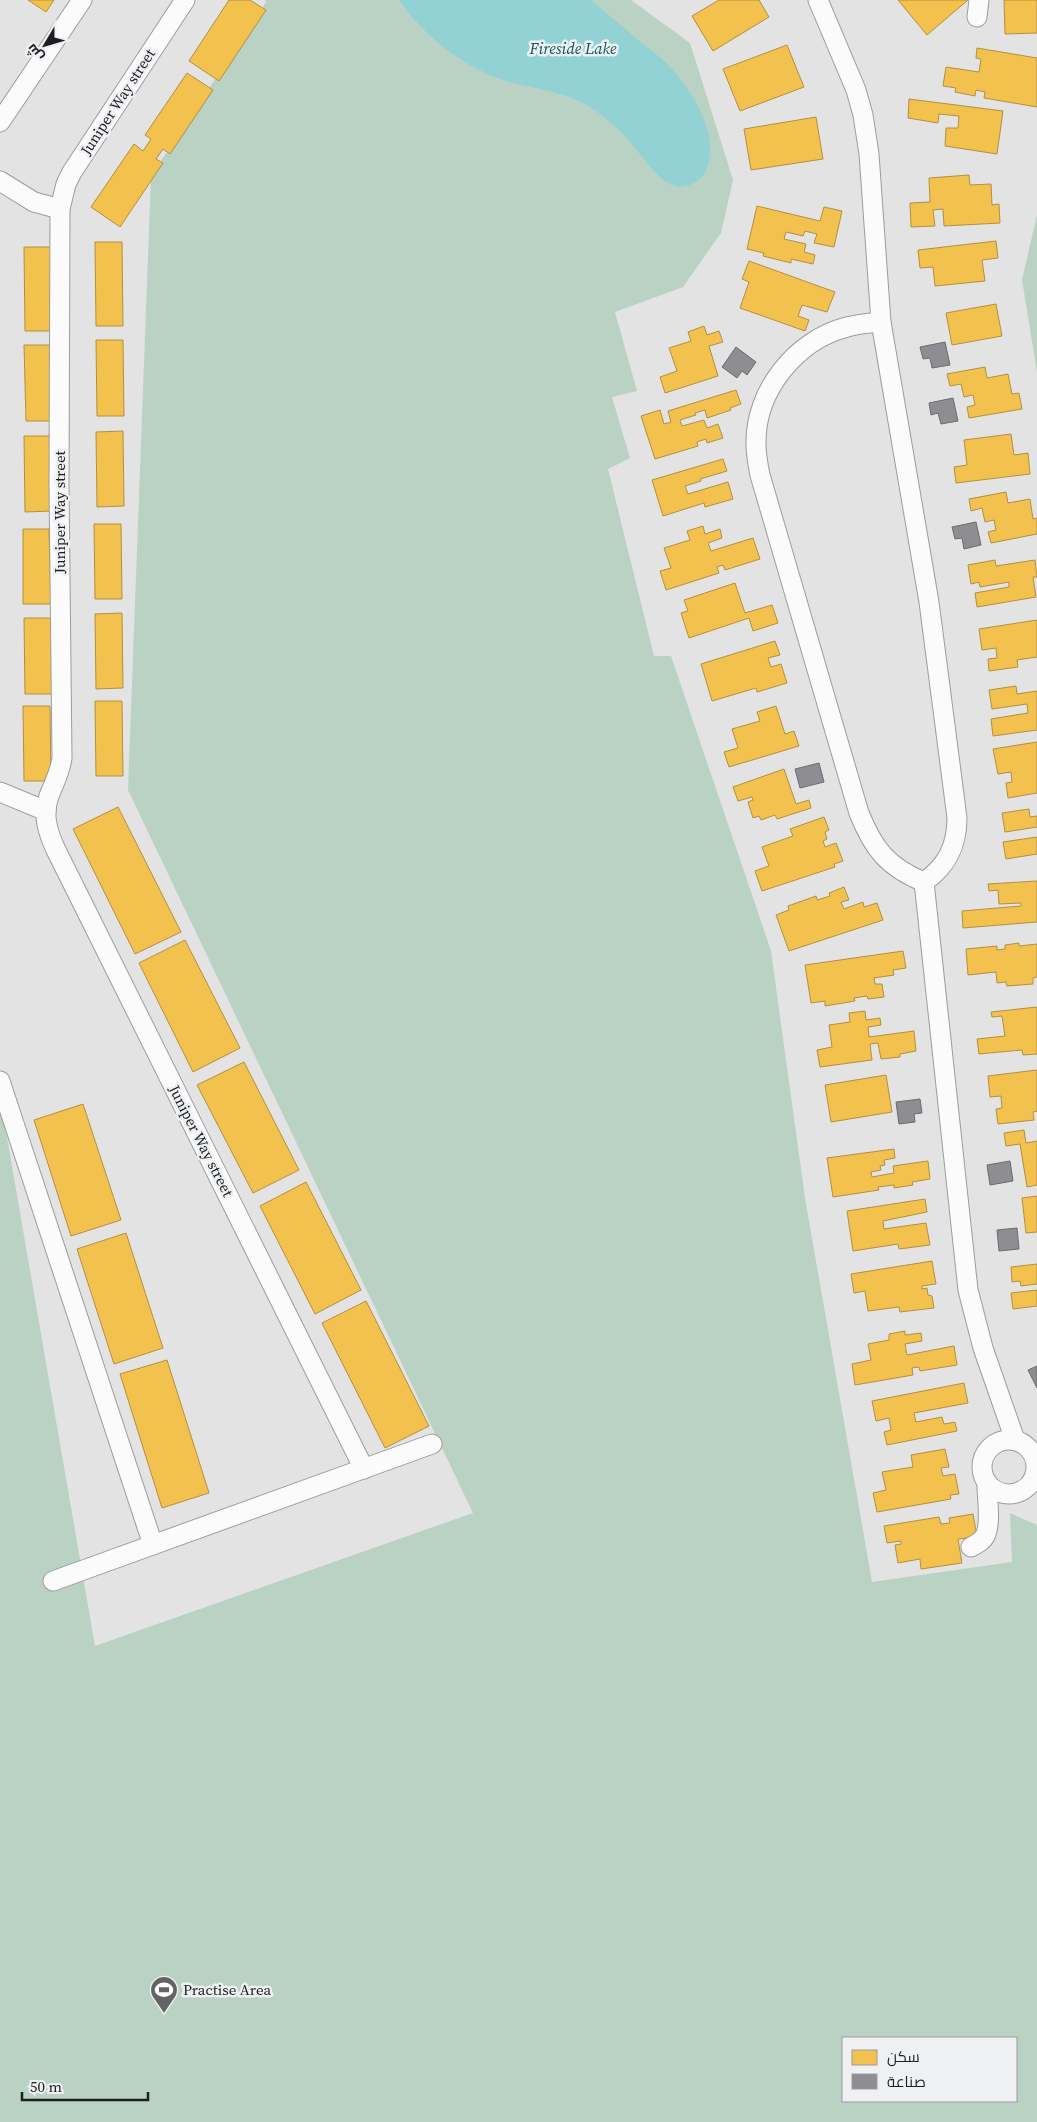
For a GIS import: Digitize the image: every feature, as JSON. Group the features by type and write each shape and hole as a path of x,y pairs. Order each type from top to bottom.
{"street":[{"path":"0,122 82,0"},
{"name":"Juniper Way street","path":"186,0 72,172 66,184 60,209 59,486 62,758 58,777 48,798 46,811 47,825 56,850 364,1469"},
{"path":"818,0 856,90 863,115 869,154 881,322 928,602 957,818 955,843 950,855 943,866 924,882"},
{"path":"0,180 34,202 60,209"},
{"path":"881,322 846,327 816,339 792,358 772,383 760,412 756,443 760,475 859,813 872,843 882,856 894,867 924,882"},
{"path":"0,792 46,811"},
{"path":"924,882 968,1290 983,1348 1015,1440"},
{"path":"0,1081 153,1545"},
{"path":"971,1547 980,1542 986,1534 988,1514 987,1485 981,1472 984,1454 997,1442 1006,1440 1015,1440 1030,1450 1035,1458 1036,1467 1030,1484 1016,1494 1006,1495 987,1485"},
{"path":"53,1581 432,1444"}],"green space":[{"path":"265,0 631,0 690,43 733,180 721,233 683,287 615,312 637,391 612,397 630,458 608,469 654,656 671,656 771,951 805,1198 872,1582 1012,1562 1010,1513 1037,1525 1037,2122 0,2122 0,1097 95,1646 473,1513 128,790 151,176 266,2"},
{"path":"1037,215 1037,372 1022,280"}],"water":[{"name":"Fireside Lake","path":"399,0 591,0 663,60 687,88 702,115 707,129 710,157 706,171 698,180 690,185 678,187 670,184 656,173 630,141 594,110 583,103 563,95 503,80 473,67 458,58 432,37"}],"building: سكن":[{"path":"28,0 54,0 46,12"},
{"path":"229,0 250,0 266,10 219,81 189,61"},
{"path":"719,0 759,0 769,17 713,51 692,16"},
{"path":"898,0 968,0 927,35"},
{"path":"1004,0 1037,0 1037,33 1005,34"},
{"path":"787,45 804,87 740,111 723,69"},
{"path":"977,48 1037,58 1037,107 984,98 985,92 976,90 975,96 955,92 956,88 943,86 946,67 979,72 981,59 976,58"},
{"path":"187,73 213,90 170,154 163,149 156,159 163,163 120,227 91,207 134,144 143,151 151,139 145,135"},
{"path":"909,99 1003,111 997,154 945,146 946,128 958,128 959,116 939,114 938,123 908,118"},
{"path":"816,117 823,159 751,170 744,129"},
{"path":"969,175 970,185 991,184 992,205 999,204 1000,223 944,226 943,209 933,210 935,226 911,227 910,203 930,202 929,178"},
{"path":"757,206 820,221 824,207 842,211 834,247 814,243 817,234 805,231 803,236 786,232 784,239 806,244 804,252 815,255 813,264 791,259 791,263 763,256 764,253 747,249"},
{"path":"996,241 998,258 982,260 985,281 935,286 933,267 920,268 918,250"},
{"path":"95,242 122,242 123,326 96,326"},
{"path":"24,247 51,247 52,331 25,331"},
{"path":"749,261 835,292 827,312 802,305 798,316 809,320 805,331 740,308 749,282 742,279"},
{"path":"996,304 1002,336 952,345 946,313"},
{"path":"704,326 707,335 719,331 723,342 709,346 718,376 665,393 660,377 677,371 669,348 691,341 688,332"},
{"path":"96,340 123,340 124,416 97,416"},
{"path":"24,345 51,345 53,421 26,421"},
{"path":"985,367 987,378 1008,374 1012,394 1019,393 1022,409 969,418 967,407 975,405 973,395 964,397 961,384 950,386 947,374"},
{"path":"736,390 741,404 730,408 731,410 707,418 705,410 680,420 682,426 704,420 707,428 718,424 723,438 707,443 706,439 697,442 698,446 655,459 641,416 660,410 664,424 671,422 668,411"},
{"path":"123,431 124,506 97,507 96,432"},
{"path":"1011,434 1014,455 1028,453 1030,474 956,483 954,467 967,465 964,440"},
{"path":"24,436 51,436 52,511 25,512"},
{"path":"723,459 727,471 700,479 701,481 685,486 688,494 728,482 733,499 705,507 704,503 663,516 652,480"},
{"path":"1006,492 1008,503 1030,499 1033,519 1037,518 1037,534 991,543 988,532 996,530 994,520 985,522 982,508 971,511 969,499"},
{"path":"94,524 121,524 122,599 95,599"},
{"path":"703,526 705,534 720,529 722,538 708,543 711,551 753,538 760,559 725,570 723,565 717,567 719,573 666,590 660,571 671,568 664,548 690,540 687,531"},
{"path":"23,529 49,529 51,604 23,604"},
{"path":"995,560 996,566 1035,560 1037,577 1033,577 1036,597 977,607 975,593 1009,587 1009,582 980,587 979,582 971,584 968,565"},
{"path":"735,583 745,613 772,605 778,623 753,631 749,618 689,638 681,613 688,611 684,600"},
{"path":"122,613 123,688 96,689 95,614"},
{"path":"24,618 51,618 52,694 25,694"},
{"path":"1037,620 1037,657 1017,660 1018,667 989,671 988,659 997,658 996,648 982,650 979,629"},
{"path":"775,641 780,655 768,658 771,667 781,664 787,683 757,692 756,688 712,701 701,664"},
{"path":"1016,686 1017,694 1037,691 1037,730 993,736 991,719 1028,713 1027,704 992,709 989,690"},
{"path":"95,701 122,701 123,776 96,776"},
{"path":"23,706 50,706 51,781 24,781"},
{"path":"776,706 785,734 794,731 799,746 729,767 724,752 738,748 732,729 760,721 757,712"},
{"path":"1037,742 1037,793 1008,798 1006,783 1012,782 1011,772 998,774 993,749"},
{"path":"784,769 796,804 809,800 811,808 777,819 775,815 761,820 759,816 753,818 748,802 753,800 752,797 738,801 733,787"},
{"path":"118,807 181,932 135,954 73,829"},
{"path":"1029,809 1030,817 1037,816 1037,827 1005,832 1002,813"},
{"path":"824,817 829,830 825,832 827,839 823,841 825,847 836,843 843,861 834,864 835,867 762,891 755,871 769,866 762,847 793,836 790,829"},
{"path":"1037,837 1037,854 1006,859 1003,842"},
{"path":"1037,881 1037,922 963,928 962,911 1021,906 1021,903 999,904 998,890 989,891 988,884"},
{"path":"844,887 849,900 841,902 844,909 863,902 864,907 877,903 883,920 789,951 776,915 789,910 788,906 816,896 817,900 830,896 829,893"},
{"path":"185,940 240,1048 193,1072 139,963"},
{"path":"1019,943 1019,946 1037,944 1037,977 1033,978 1033,984 1007,986 1006,982 997,983 996,972 968,975 966,949 997,946 997,950 1005,949 1005,945"},
{"path":"903,951 906,968 893,970 894,975 874,978 875,984 882,984 884,997 868,999 867,996 854,998 855,1001 825,1006 825,1001 811,1003 805,965"},
{"path":"1037,1007 1037,1054 1023,1055 1022,1050 979,1054 977,1039 1005,1036 1002,1016 992,1017 991,1012"},
{"path":"865,1011 866,1020 880,1018 881,1025 868,1027 869,1037 914,1031 916,1051 900,1054 900,1057 881,1059 878,1043 870,1044 872,1060 820,1067 817,1050 832,1047 829,1025 850,1022 849,1013"},
{"path":"244,1062 299,1170 253,1193 197,1085"},
{"path":"1037,1070 1037,1111 1033,1112 1034,1120 998,1124 996,1109 1002,1108 1001,1096 990,1097 988,1076"},
{"path":"886,1075 892,1112 831,1122 825,1085"},
{"path":"83,1104 121,1220 71,1236 34,1120"},
{"path":"1024,1130 1026,1143 1037,1141 1037,1185 1027,1187 1020,1144 1006,1146 1004,1133"},
{"path":"894,1149 895,1158 884,1160 885,1165 880,1166 881,1170 871,1172 872,1177 894,1173 893,1166 928,1161 930,1179 912,1182 913,1185 894,1188 894,1185 878,1187 879,1190 833,1197 827,1158"},
{"path":"306,1182 361,1290 315,1314 260,1206"},
{"path":"1037,1196 1037,1232 1026,1233 1022,1198"},
{"path":"925,1199 927,1212 883,1221 884,1229 926,1223 930,1245 899,1249 898,1244 853,1251 847,1211"},
{"path":"126,1233 163,1348 114,1364 77,1249"},
{"path":"932,1261 936,1284 922,1286 922,1289 927,1288 928,1295 932,1296 934,1308 900,1312 899,1307 868,1311 865,1291 854,1293 851,1274"},
{"path":"1037,1264 1037,1284 1021,1286 1020,1281 1012,1282 1011,1267"},
{"path":"1037,1290 1037,1306 1013,1309 1011,1293"},
{"path":"366,1301 429,1426 385,1448 322,1323"},
{"path":"905,1331 905,1335 921,1333 922,1341 905,1344 907,1355 954,1346 957,1365 920,1371 919,1367 912,1368 913,1375 855,1385 852,1364 871,1360 868,1344 889,1340 889,1334"},
{"path":"167,1360 209,1493 162,1508 120,1374"},
{"path":"964,1383 968,1403 914,1413 916,1422 942,1417 944,1424 955,1422 957,1431 887,1445 884,1432 891,1430 889,1418 876,1421 872,1401"},
{"path":"945,1449 949,1467 941,1468 943,1476 955,1474 959,1494 950,1495 951,1499 877,1512 873,1493 886,1490 882,1472 913,1467 911,1455"},
{"path":"973,1514 977,1537 958,1539 962,1563 921,1569 920,1559 898,1563 895,1545 901,1544 901,1541 887,1543 884,1526 939,1517 941,1524 950,1523 949,1518"}],"building: صناعة":[{"path":"945,342 950,365 932,368 930,358 923,359 920,347"},
{"path":"736,347 756,362 747,375 742,371 737,378 722,367"},
{"path":"953,398 958,421 941,424 938,413 931,415 929,403"},
{"path":"976,522 981,545 964,549 962,538 955,539 952,527"},
{"path":"819,763 824,782 800,788 795,769"},
{"path":"920,1099 922,1113 914,1114 915,1122 899,1124 896,1102"},
{"path":"1010,1161 1013,1181 990,1185 987,1165"},
{"path":"1017,1228 1019,1249 999,1251 997,1230"},
{"path":"1037,1366 1037,1388 1028,1370"}],"place":[{"name":"Practise Area","path":"164,2014"}]}
